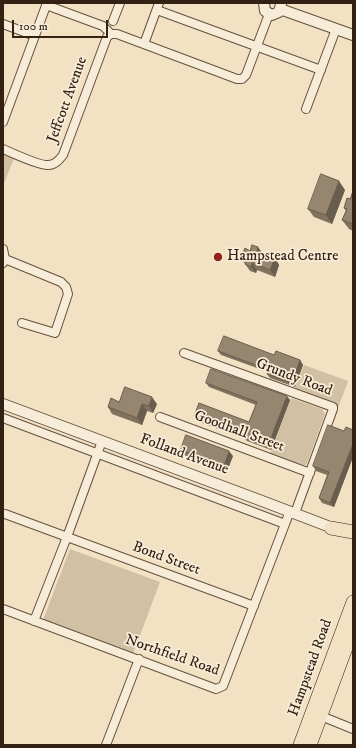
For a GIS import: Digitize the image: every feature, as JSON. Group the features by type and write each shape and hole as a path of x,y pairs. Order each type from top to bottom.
{"highway":[{"path":"331,528 353,532"},
{"name":"Hampstead Road","path":"310,745 316,714 353,602"},
{"name":"Hampstead Road","path":"300,745 316,714 353,629"}],"street":[{"path":"113,21 120,3"},
{"path":"264,3 264,8 269,14"},
{"path":"3,122 47,4 103,26 111,34 117,34 237,79 246,75 269,14"},
{"path":"144,44 158,6 256,47 321,70"},
{"path":"269,14 277,13 280,6 353,35"},
{"path":"3,24 35,36"},
{"path":"306,109 336,29"},
{"name":"Jeffcott Avenue","path":"3,149 44,165 52,164 60,159 63,155 107,37 111,34"},
{"path":"3,249 4,261 61,282 66,287 68,294 55,333 22,324"},
{"name":"Grundy Road","path":"184,353 333,407 310,473 293,512"},
{"name":"Folland Avenue","path":"3,404 293,512 353,536"},
{"name":"Goodhall Street","path":"160,417 310,473"},
{"name":"Folland Avenue","path":"3,418 98,455 285,524"},
{"path":"34,621 98,455 102,441"},
{"name":"Northfield Road","path":"3,609 216,689 223,686 285,524 293,512"},
{"name":"Bond Street","path":"5,514 254,606"},
{"path":"106,745 139,659"},
{"path":"316,714 353,729"}],"shaded area":[{"path":"3,153 14,158 3,186"},
{"path":"304,365 348,381 338,408 294,391"},
{"path":"291,398 322,409 325,414 306,465 270,454"},
{"path":"70,549 160,582 133,654 43,620"}],"building":[{"path":"321,174 339,181 326,215 308,209"},
{"path":"353,191 353,224 342,220 347,209 344,208 347,198 350,199"},
{"path":"252,245 258,247 257,251 275,258 270,270 252,263 251,267 245,264 247,260 241,258 245,248 250,251"},
{"path":"224,336 274,355 276,351 300,360 292,383 267,374 269,370 218,351"},
{"path":"211,369 287,396 268,446 194,416 199,403 249,422 257,402 206,383"},
{"path":"125,387 152,397 149,406 142,404 137,418 108,407 111,398 119,402"},
{"path":"328,425 344,431 346,427 353,430 353,444 330,503 319,498 329,472 313,466"},
{"path":"186,435 229,451 224,466 181,450"}],"place":[{"name":"Hampstead Centre","path":"218,257"}]}
